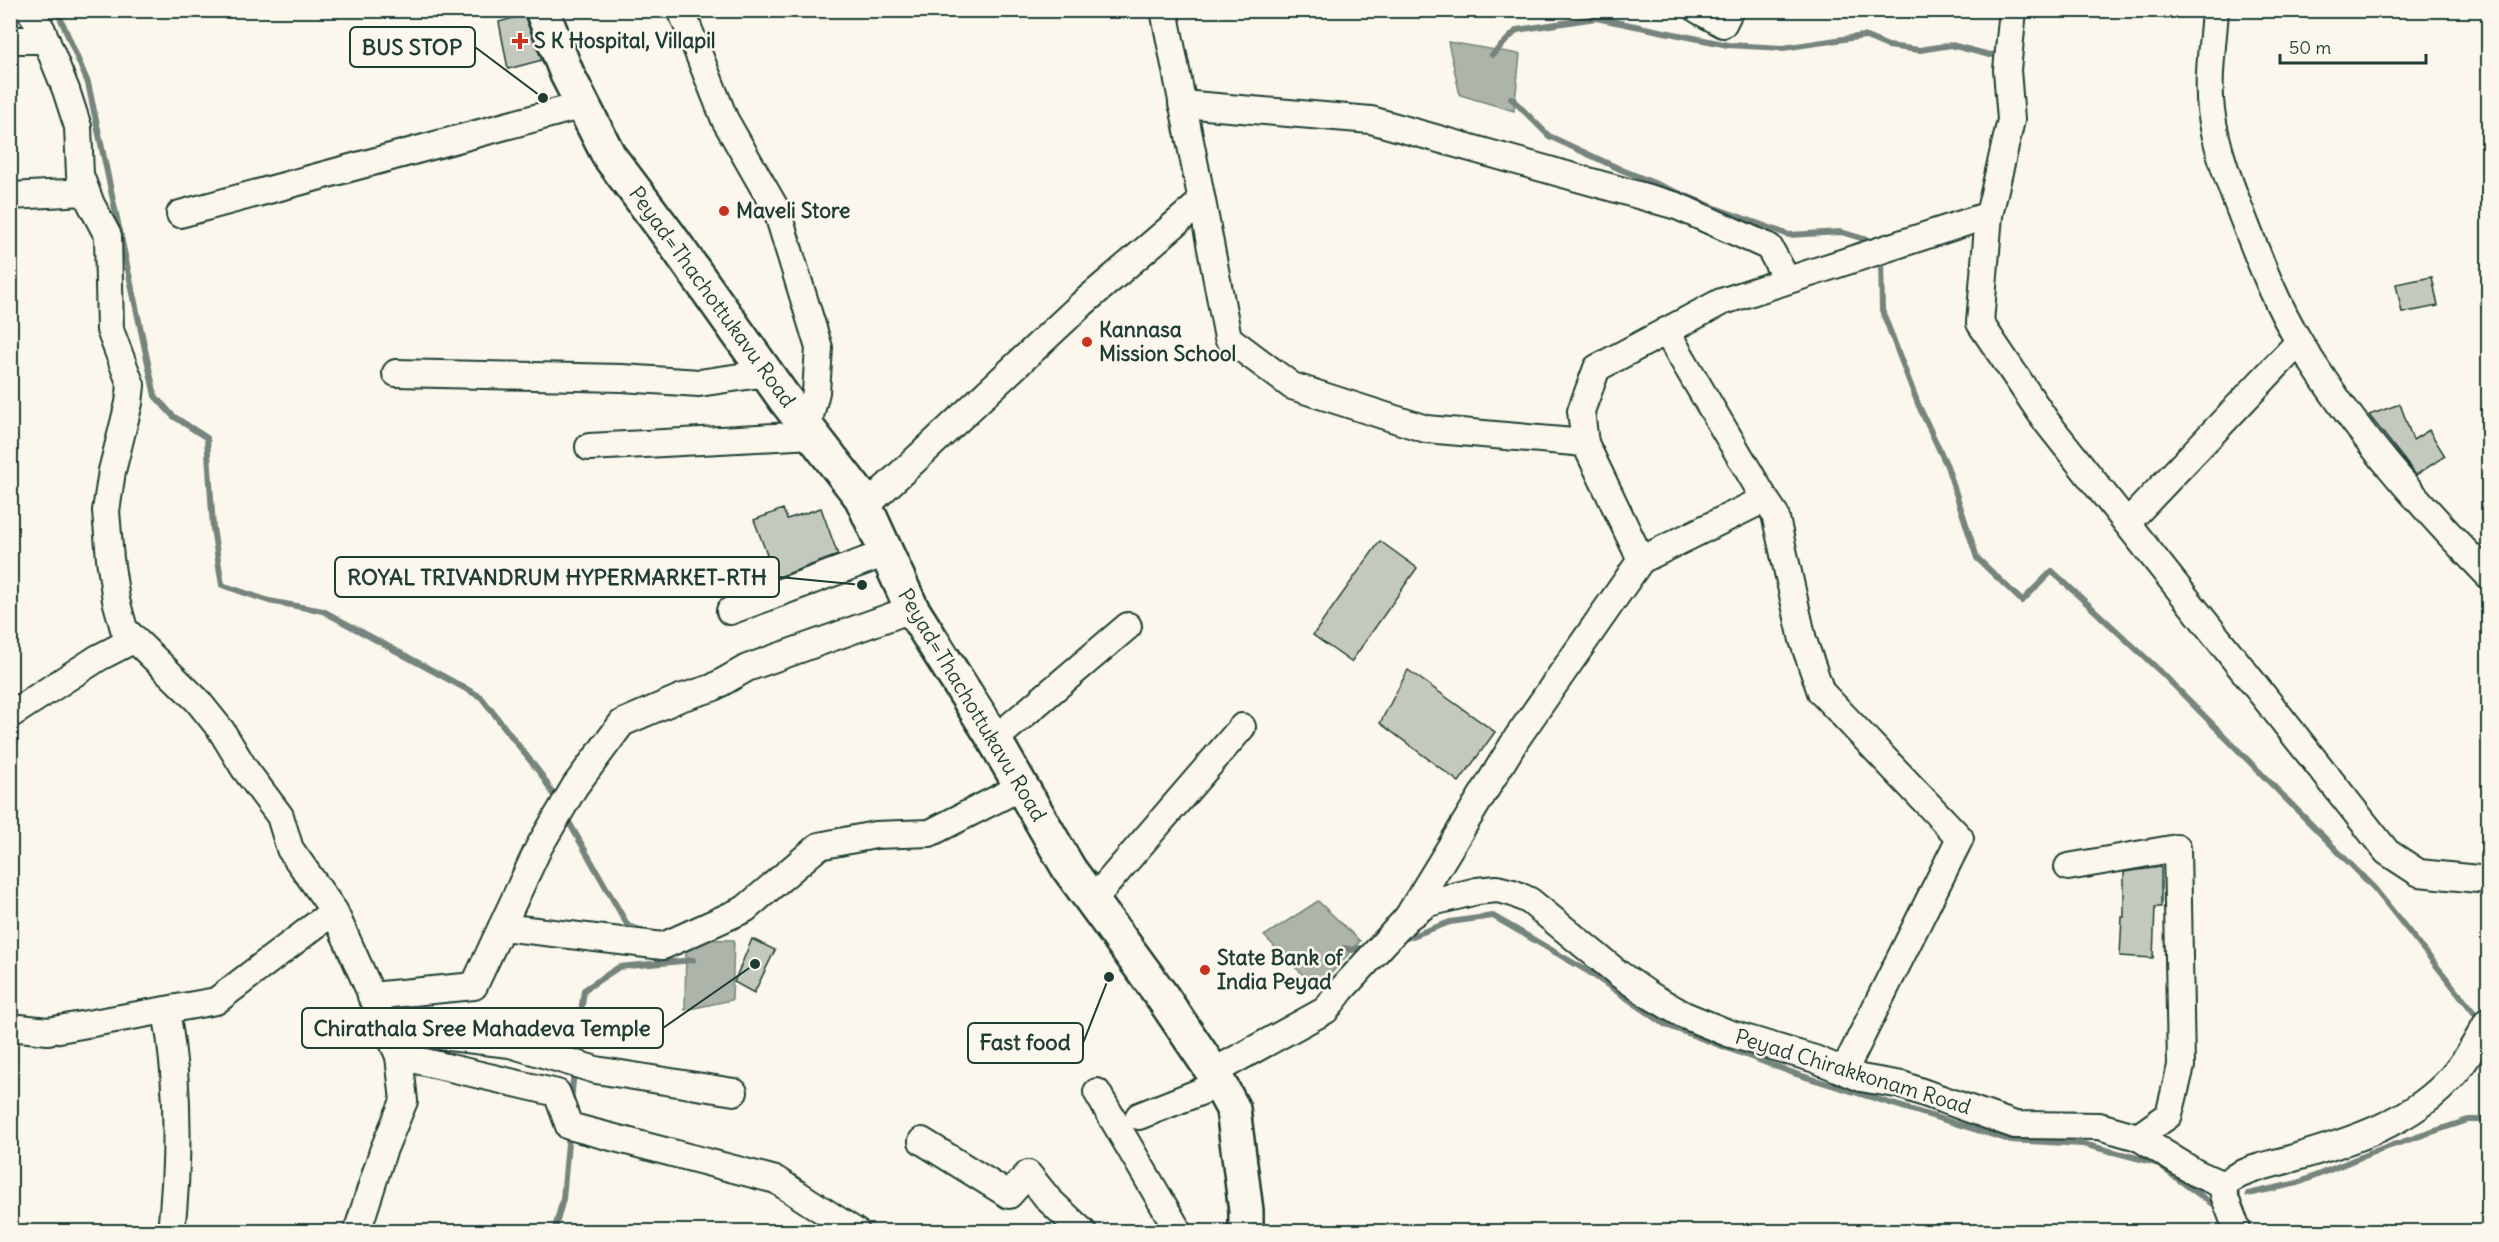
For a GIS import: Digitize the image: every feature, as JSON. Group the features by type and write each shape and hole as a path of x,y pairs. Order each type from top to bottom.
{"main road":[{"name":"Peyad=Thachottukavu Road","path":"542,10 567,74 609,156 767,373 861,497 912,609 994,740 1069,869 1217,1078 1233,1109 1246,1211 1246,1232"}],"street":[{"path":"30,10 46,40 66,90 78,127 80,175 108,236 110,330 131,385 129,403 112,471 106,511 116,600 124,629 197,700 221,730 244,768 280,816 290,849 334,911 399,1056 404,1101 383,1151 357,1232"},
{"path":"589,447 810,431 819,348 816,336 777,211 725,120 681,10"},
{"path":"1164,10 1228,338 1292,386 1426,429 1585,443"},
{"path":"1698,10 1723,24 1730,10"},
{"path":"2013,10 2007,70 2011,120 1989,215 1980,323 2046,421 2387,852 2419,873 2488,880"},
{"path":"2215,10 2211,108 2216,140 2233,193 2268,280 2299,342 2327,385 2373,447 2443,529 2484,566"},
{"path":"10,40 46,40"},
{"path":"1182,104 1371,120 1677,206 1769,247 1787,280"},
{"path":"180,214 583,105"},
{"path":"10,196 86,192"},
{"path":"866,507 1082,304 1202,201"},
{"path":"1641,560 1585,443 1581,411 1597,368 1721,302 1989,215"},
{"path":"1666,331 1775,514 1803,640 1821,692 1960,838 1844,1071"},
{"path":"2127,523 2299,342"},
{"path":"396,373 622,378 699,383 767,373"},
{"path":"1407,918 1517,738 1641,560 1765,499"},
{"path":"729,611 886,553"},
{"path":"371,996 474,986 539,847 575,786 622,723 680,698 712,688 747,668 912,609"},
{"path":"994,740 1128,626"},
{"path":"10,715 98,658 135,639"},
{"path":"1092,901 1242,727"},
{"path":"502,927 663,946 745,909 819,846 874,835 930,833 1021,787"},
{"path":"2068,867 2177,848 2181,1066 2169,1115 2138,1137"},
{"name":"Peyad Chirakkonam Road","path":"1139,1116 1217,1078 1326,1010 1341,989 1407,918 1428,903 1497,889 1530,901 1619,974 1651,996 1684,1015 1728,1034 1773,1044 1861,1078 1902,1085 2015,1125 2099,1126 2138,1137 2196,1173 2223,1185"},
{"path":"10,1028 48,1031 216,1001 334,911"},
{"path":"165,1010 176,1102 175,1192 171,1232"},
{"path":"2238,1232 2224,1196 2223,1185 2237,1176 2373,1132 2403,1116 2446,1083 2461,1066 2488,1021"},
{"path":"388,1030 510,1044 588,1068 734,1092"},
{"path":"399,1056 557,1093 569,1126 776,1180 856,1232"},
{"path":"1097,1092 1179,1232"},
{"path":"922,1141 1009,1195 1028,1174 1049,1200 1083,1232"}],"shaded area":[{"path":"1448,42 1520,54 1514,111 1460,95"},
{"path":"1318,901 1360,941 1317,989 1264,936"},
{"path":"686,939 734,940 732,1000 685,1010"}],"building":[{"name":"S K Hospital, Villapil","path":"524,15 542,60 508,69 499,22"},
{"path":"2432,277 2438,306 2402,313 2396,284"},
{"path":"2400,404 2413,440 2429,430 2445,456 2416,475 2369,415"},
{"path":"821,508 838,555 776,578 754,520 783,509 787,519"},
{"path":"1380,541 1417,568 1351,662 1313,635"},
{"path":"1408,670 1495,732 1459,782 1380,723"},
{"path":"2161,867 2161,907 2155,907 2153,958 2120,956 2122,917 2124,917 2124,872"},
{"path":"752,939 775,950 754,993 734,982"}],"waterway":[{"path":"57,10 88,83 155,396 173,416 207,438 213,528 222,585 269,601 323,611 481,697 543,777 558,803"},
{"path":"1492,55 1517,30 1596,18 1728,45 1783,48 1864,36 1888,46 1920,50 1951,45 1990,55 2002,53"},
{"path":"1511,98 1549,136 1622,170 1718,209 1789,235 1841,232 1874,242"},
{"path":"1881,257 1882,310 1918,404 1947,466 1977,558 2022,601 2052,571 2162,673 2375,889 2479,1019"},
{"path":"566,817 628,926 647,932"},
{"path":"1407,938 1450,922 1493,916 1589,972 1666,1025 1796,1074 2009,1140 2083,1144 2156,1163 2211,1203"},
{"path":"1344,948 1352,950 1361,948"},
{"path":"575,1059 584,990 619,967 693,960"},
{"path":"571,1103 574,1069"},
{"path":"2248,1194 2298,1183 2378,1150 2468,1120 2488,1120"},
{"path":"554,1232 563,1199 569,1132"}],"place":[{"name":"S K Hospital, Villapil","path":"520,41"},
{"name":"BUS STOP","path":"543,98"},
{"name":"Maveli Store","path":"724,211"},
{"name":"Kannasa Mission School","path":"1087,342"},
{"name":"ROYAL TRIVANDRUM HYPERMARKET-RTH","path":"862,585"},
{"name":"Chirathala Sree Mahadeva Temple","path":"755,964"},
{"name":"State Bank of India Peyad","path":"1205,970"},
{"name":"Fast food","path":"1109,977"}]}
